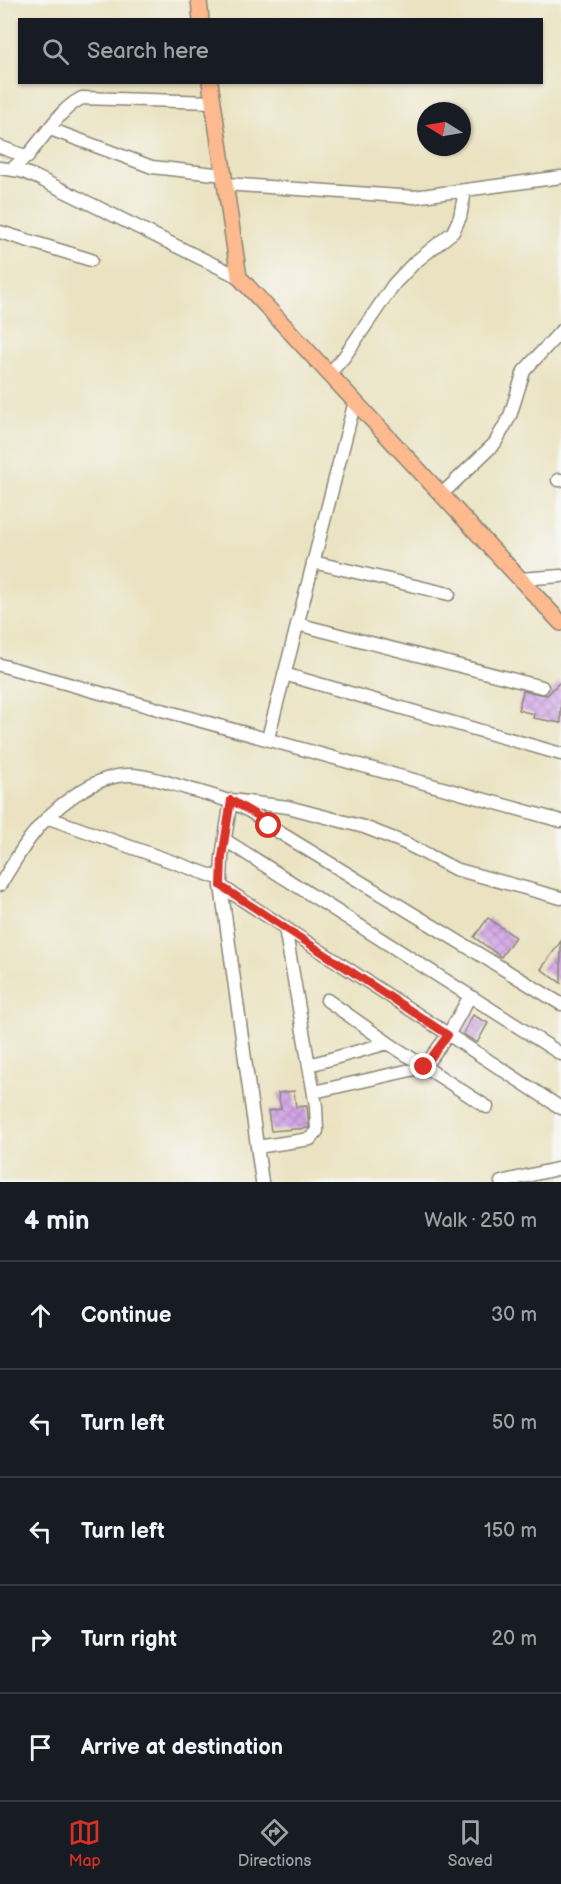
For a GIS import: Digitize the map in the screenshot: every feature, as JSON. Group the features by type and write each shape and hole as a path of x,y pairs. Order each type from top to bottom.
{"main road":[{"path":"198,0 201,18"},
{"path":"210,84 239,277 561,623"}],"street":[{"path":"5,169 28,157 65,111 82,98 213,102"},
{"path":"50,129 152,167 225,180 414,197 561,177"},
{"path":"0,147 28,157"},
{"path":"5,169 38,178 239,277"},
{"path":"329,374 344,357 394,284 414,263 453,232 460,217 465,190"},
{"path":"0,232 91,260"},
{"path":"442,494 495,443 510,416 525,371 561,331"},
{"path":"268,738 355,401"},
{"path":"313,562 449,594"},
{"path":"520,579 561,576"},
{"path":"297,624 542,687"},
{"path":"0,665 561,821"},
{"path":"284,674 561,754"},
{"path":"0,885 31,836 86,786 117,776 132,775 231,800 288,807 364,827 405,843 455,869 561,898"},
{"path":"231,800 221,882 262,1182"},
{"path":"231,800 258,816 269,826 561,1004"},
{"path":"49,818 221,882 285,928 561,1108"},
{"path":"225,840 561,1054"},
{"path":"257,1147 310,1139 315,1135 317,1119 314,1092 285,928"},
{"path":"314,1092 424,1067 448,1035 470,996"},
{"path":"327,1000 388,1043 487,1107"},
{"path":"309,1065 388,1043"},
{"path":"501,1182 561,1168"}],"building":[{"path":"561,681 561,723 533,718 534,714 518,710 523,691 547,695"},
{"path":"488,918 515,937 501,957 474,937"},
{"path":"561,941 561,983 541,969"},
{"path":"473,1015 488,1023 477,1043 463,1034"},
{"path":"294,1091 296,1107 307,1106 309,1128 271,1131 268,1111 281,1109 278,1093"}],"route":[{"path":"269,826 258,816 231,800 220,873 221,886 448,1035 424,1067"}]}
